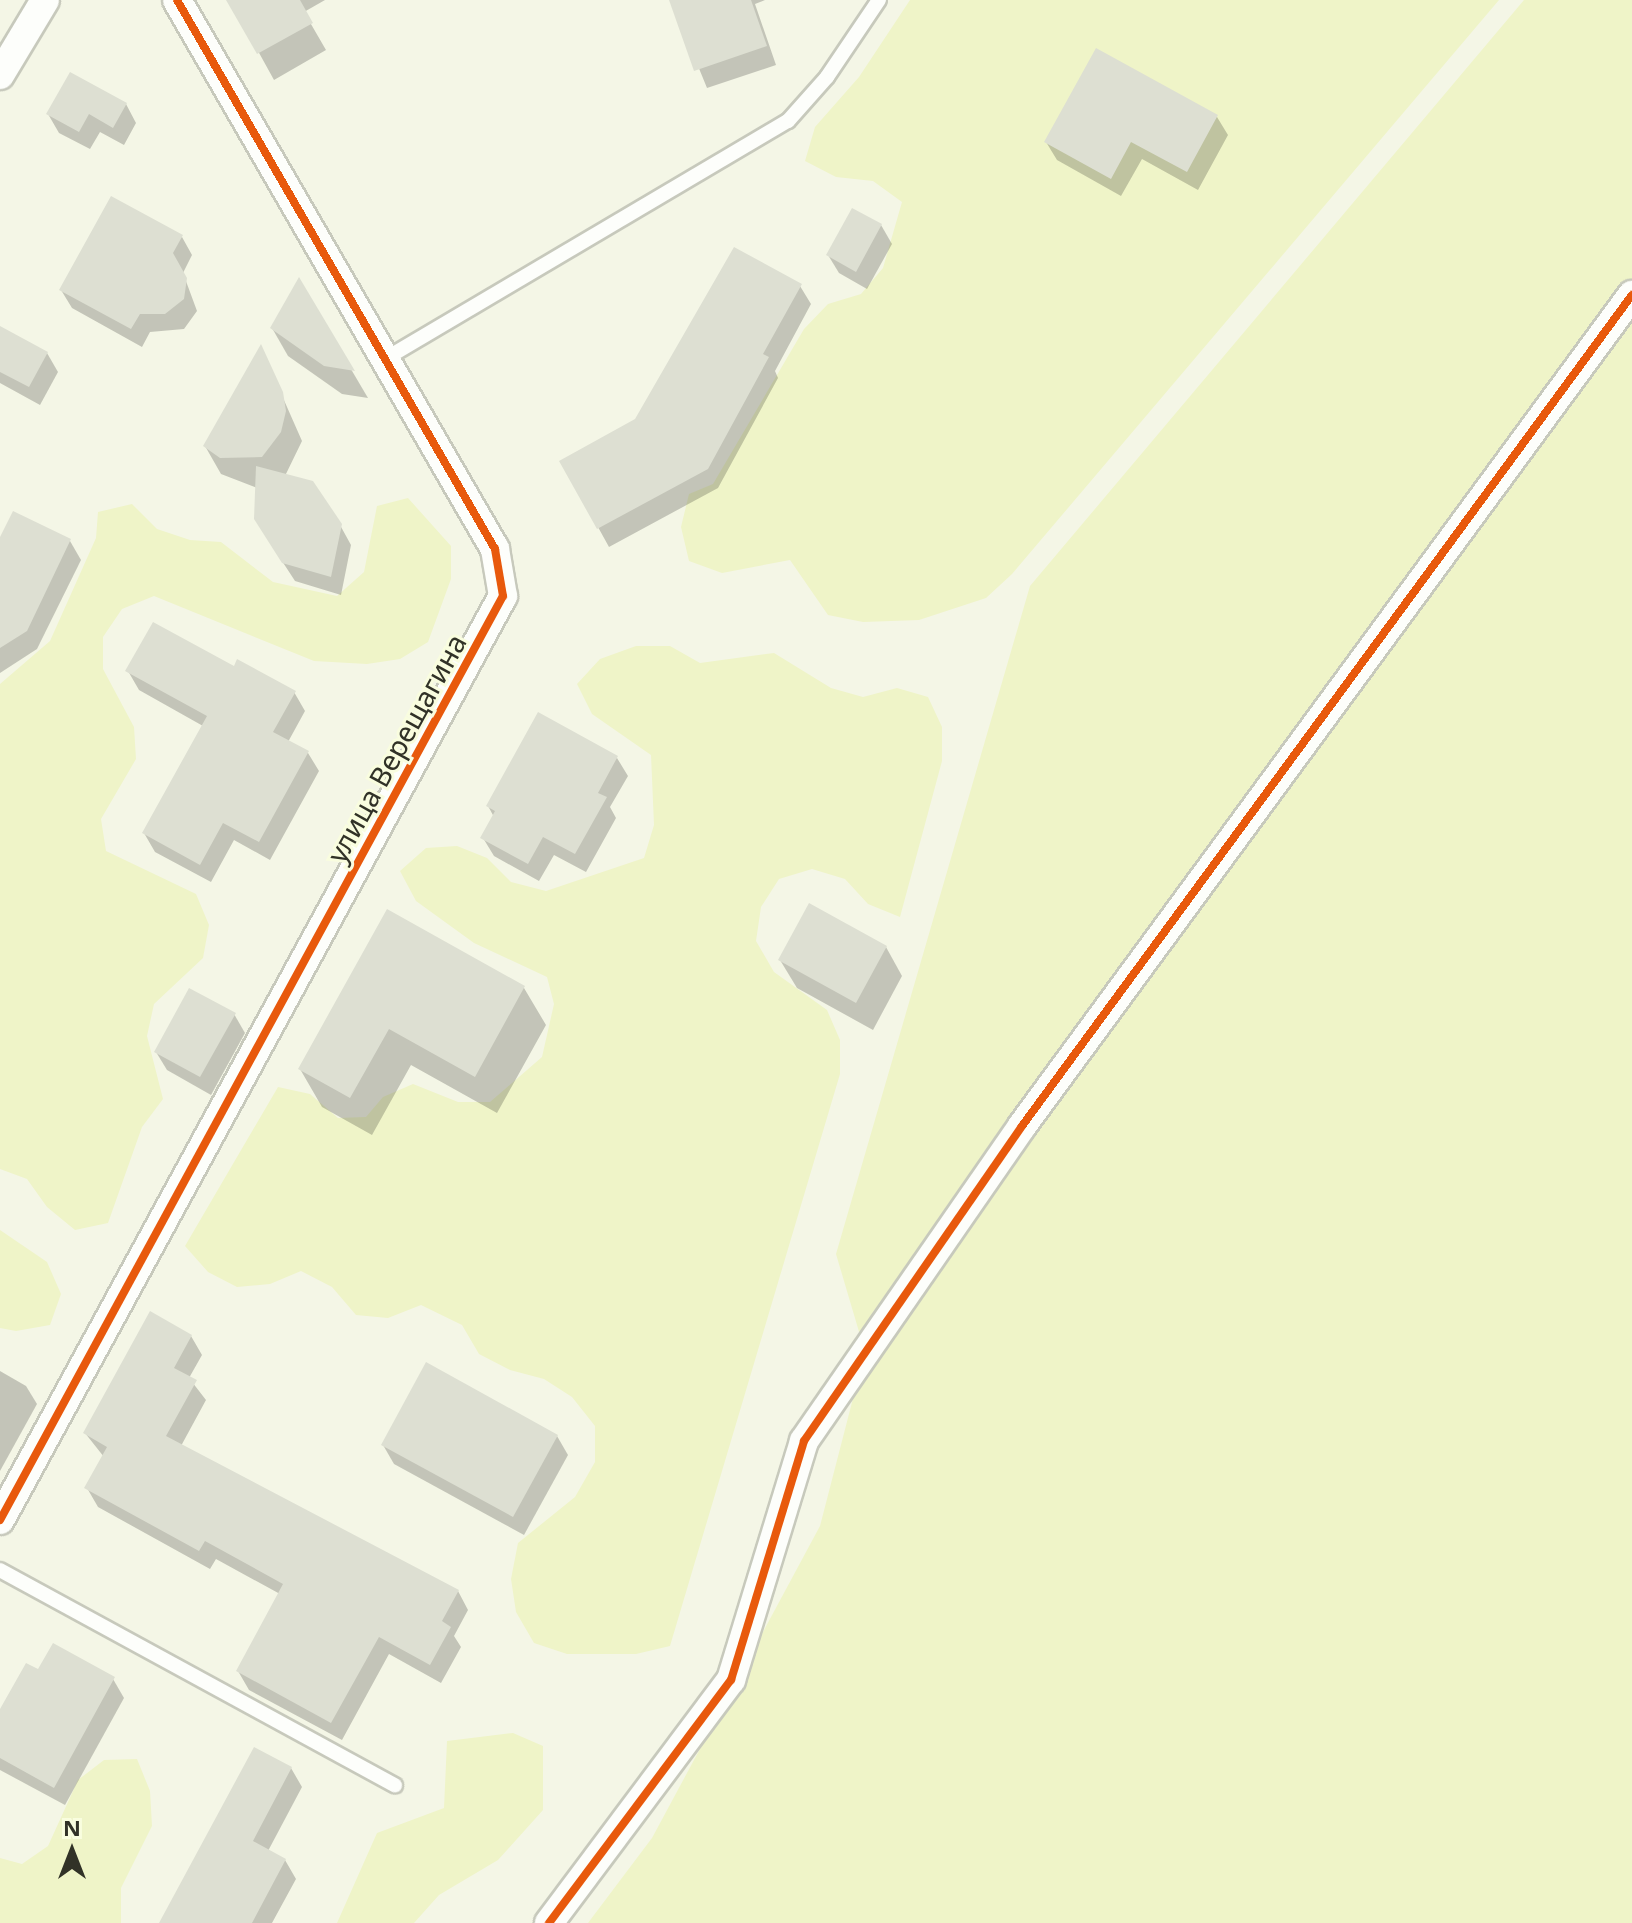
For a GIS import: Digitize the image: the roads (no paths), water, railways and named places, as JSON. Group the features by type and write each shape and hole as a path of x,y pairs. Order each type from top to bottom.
{"street":[{"path":"0,75 45,0"},
{"name":"улица Верещагина","path":"0,1520 503,596 495,549 177,0"},
{"path":"549,1923 731,1680 804,1441 1022,1126 1632,295"}],"lane":[{"path":"385,359 788,121 827,77 879,0"},
{"path":"0,1570 395,1785"}]}
